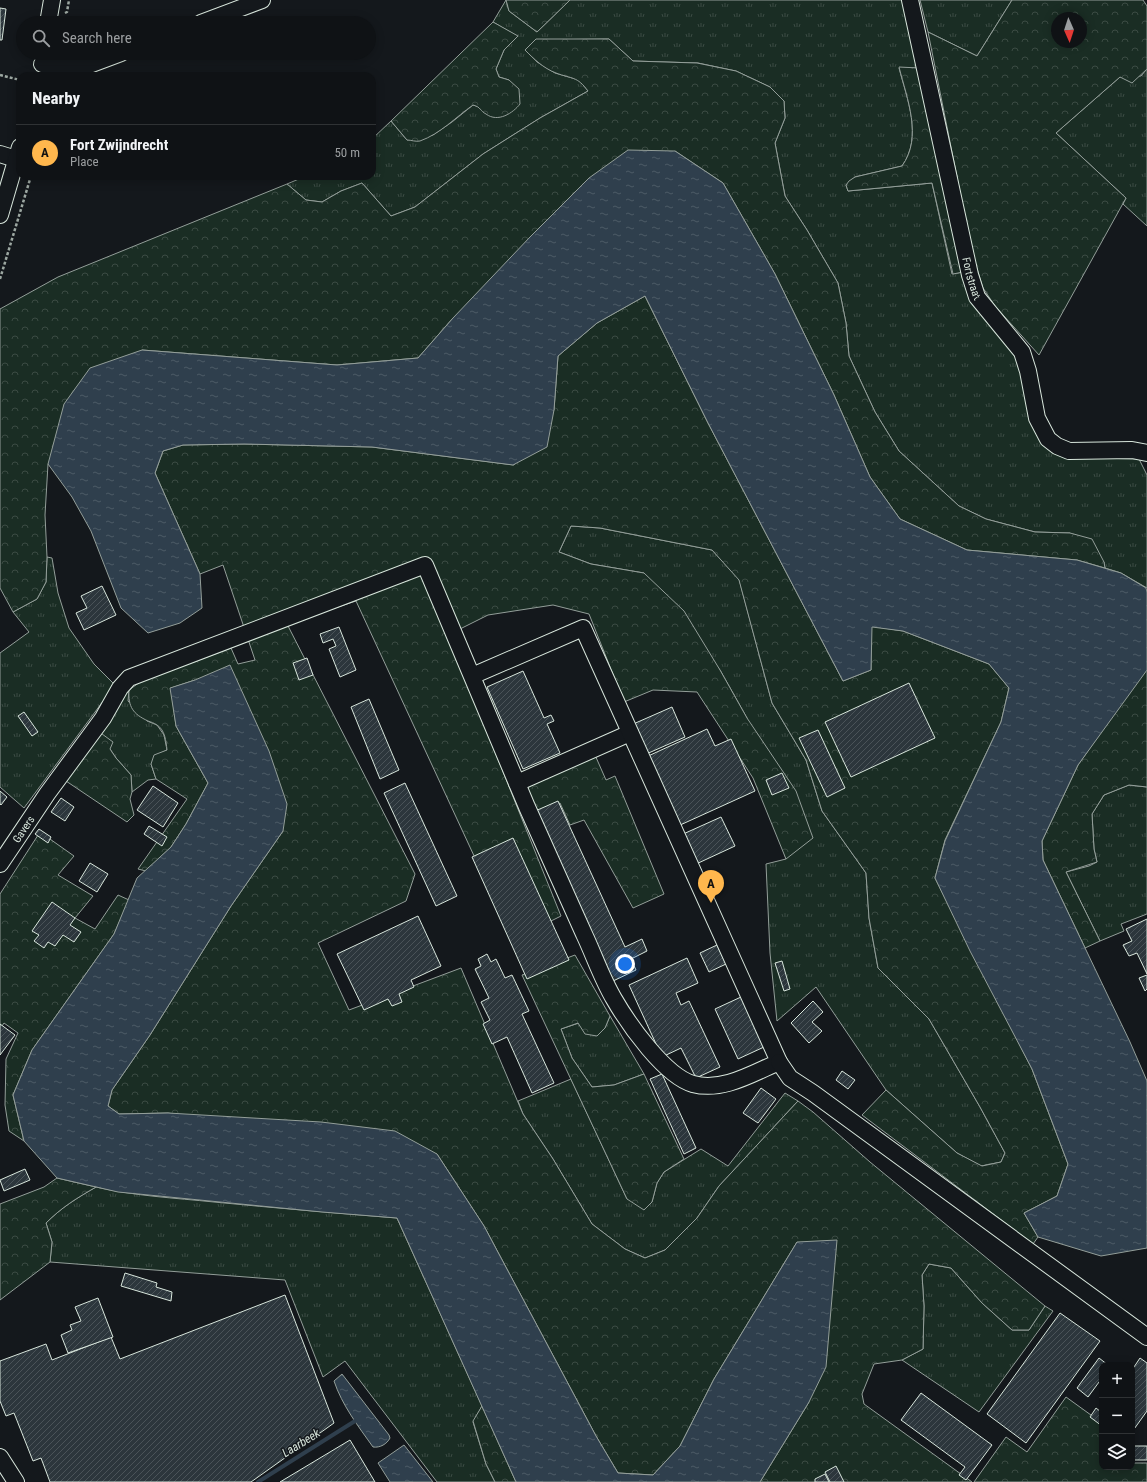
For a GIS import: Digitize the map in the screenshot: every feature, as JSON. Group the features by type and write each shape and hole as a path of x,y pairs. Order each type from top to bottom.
{"street":[{"path":"49,16 52,0"},
{"path":"220,16 262,0"},
{"name":"Fortstraat","path":"910,0 970,275 977,297 1022,352 1028,371 1037,418 1048,439 1057,446 1069,451 1132,450 1147,453"},
{"path":"42,64 51,67 81,68 102,60"},
{"path":"0,154 16,153"},
{"path":"0,215 2,200 16,159"},
{"name":"Gavers","path":"0,864 47,794 103,718 120,688 130,678 425,565 472,676"},
{"path":"779,1062 736,1081 706,1086 693,1084 678,1078 663,1066 634,1029 614,999 517,783 472,676 583,628 779,1062 790,1078 813,1093 1147,1337"},
{"path":"517,783 630,733"},
{"path":"0,1457 16,1482"}],"path":[{"path":"0,75 16,79"},
{"path":"0,279 30,180"}],"green space":[{"path":"506,0 509,11 537,32 570,0 904,0 919,68 899,68 909,105 912,143 902,166 855,177 846,185 848,191 932,183 952,274 963,272 1019,358 1033,426 1097,458 1139,459 1147,475 1147,588 1121,573 1105,568 1104,562 1070,533 1035,532 986,519 959,506 899,451 875,412 849,356 846,323 838,283 785,196 775,143 785,118 784,101 770,87 736,71 698,63 633,61 609,39 536,40 525,50 537,62 555,73 579,80 588,91 540,118 483,154 415,207 391,216 362,183 341,191 322,202 306,200 287,184 296,180 376,180 376,135 391,121 407,140 433,135 473,105 479,107 509,80 499,77 496,69 504,50 517,36 493,22"},
{"path":"506,0 570,0 537,32 509,11"},
{"path":"920,0 1012,0 977,56 928,32"},
{"path":"1012,0 1143,0 1147,6 1147,69 1132,83 1120,77 1056,133 1126,198 1039,355 995,306 983,288 972,252 928,32 977,56"},
{"path":"493,22 518,36 504,50 496,69 499,77 509,80 519,89 520,104 505,116 495,118 473,105 441,130 427,138 420,141 407,140 391,121"},
{"path":"536,39 609,39 633,61 697,63 736,71 770,87 784,101 785,118 775,143 785,196 838,283 846,323 849,356 875,412 899,451 959,506 986,519 1035,532 1070,533 1092,539 1104,562 1105,568 1077,560 967,550 900,519 870,477 834,395 775,274 723,183 675,151 453,318 418,358 337,365 142,350 48,464 45,515 47,557 46,582 37,599 13,612 0,588 0,309 58,277 287,184 306,200 322,202 341,191 362,183 391,216 415,207 483,154 540,118 588,91 577,80 547,69 525,50"},
{"path":"899,67 919,68 963,272 953,274 932,183 848,191 846,185 855,177 902,166 908,155 912,143 911,118"},
{"path":"1147,69 1147,226 1123,204 1126,198 1056,133 1120,77 1141,76"},
{"path":"645,296 708,423 843,681 871,670 871,626 903,631 989,664 1009,688 1001,722 945,840 935,878 1032,1069 1068,1164 1057,1196 1024,1213 1038,1237 1033,1244 862,1115 886,1090 957,1153 982,1166 1001,1162 1005,1153 929,1019 878,968 869,918 866,873 822,811 806,760 772,703 739,580 712,550 600,528 571,526 559,552 591,564 644,573 684,611 747,718 796,791 813,838 786,859 753,778 697,692 653,690 624,702 589,614 553,605 488,615 448,635 561,916 513,940 356,601 287,624 415,874 406,901 318,943 349,1010 461,968 523,1114 553,1159 592,1224 625,1249 645,1258 665,1250 697,1218 719,1186 798,1101 813,1112 870,1162 1045,1306 1029,1330 1012,1330 982,1303 951,1268 929,1264 922,1275 924,1306 923,1349 902,1360 874,1364 862,1394 864,1404 972,1482 760,1482 809,1402 797,1242 714,1379 680,1446 653,1475 618,1473 596,1436 484,1226 437,1154 168,1113 119,1114 108,1106 112,1090 150,1035 231,906 283,831 195,680 171,688 176,726 208,783 186,824 171,847 146,871 138,869 187,799 156,779 151,764 154,755 167,750 165,736 160,727 135,713 129,701 129,690 140,682 231,648 238,664 255,660 223,565 200,574 155,473 163,451 183,445 244,444 372,447 514,465 554,410 558,356 597,323"},
{"path":"571,526 600,528 712,550 739,579 772,703 806,760 822,811 866,873 869,918 878,968 929,1019 1005,1153 1001,1162 981,1166 957,1153 886,1090 816,987 777,1021 770,953 766,864 786,859 747,718 720,670 644,573 591,564 559,552"},
{"path":"47,557 52,558 58,593 69,628 94,664 115,685 24,808 0,787 0,653 29,632 13,612 37,599 46,582"},
{"path":"1147,667 1147,787 1129,785 1104,795 1092,814 1094,849 1097,862 1066,872 1100,941 1085,948 1043,860 1042,841 1078,765"},
{"path":"129,690 128,701 147,721 157,725 164,735 167,750 161,753 151,764 156,779 148,780 132,792 131,775 116,758 98,731 116,699"},
{"path":"98,731 113,742 110,749 131,775 132,792 130,799 134,815 127,822 66,781"},
{"path":"595,755 606,780 615,776 664,894 633,908 584,820 570,825 560,803 535,815 520,787"},
{"path":"1129,785 1147,787 1147,914 1121,924 1124,931 1100,941 1066,872 1089,866 1097,862 1094,849 1092,814 1104,795"},
{"path":"40,832 74,856 58,875 93,896 75,918 95,929 118,895 129,900 114,934 32,1050 13,1095 24,1141 9,1131 5,1105 6,1059 18,1033 4,1023 0,1029 0,894"},
{"path":"575,955 610,1016 605,1028 597,1036 585,1034 578,1023 561,1029 572,1058 592,1087 614,1085 644,1074 684,1159 664,1172 657,1183 652,1202 644,1210 627,1199 522,975"},
{"path":"610,1016 644,1074 614,1085 592,1087 572,1058 561,1029 579,1023 605,1028"},
{"path":"571,1079 627,1199 652,1202 657,1183 664,1172 701,1149 728,1166 785,1093 798,1101 719,1186 697,1218 665,1250 645,1258 625,1249 592,1224 553,1159 523,1114 518,1101"},
{"path":"57,1178 96,1187 70,1203 46,1223 52,1242 50,1262 0,1300 0,1204 44,1187"},
{"path":"96,1187 125,1193 397,1218 482,1406 473,1422 486,1464 495,1482 437,1482 345,1361 323,1377 285,1280 50,1262 52,1242 46,1223 70,1203"},
{"path":"929,1264 951,1268 982,1303 1012,1330 1029,1330 1045,1306 1053,1311 979,1412 902,1360 923,1349 924,1306 922,1275"},
{"path":"1066,1397 1099,1421 1099,1470 1135,1470 1135,1463 1147,1463 1147,1482 974,1482 1006,1437 1027,1452"},
{"path":"482,1406 516,1482 495,1482 486,1464 473,1421"}],"water":[{"path":"628,150 675,151 723,183 775,274 834,395 870,477 900,519 967,550 1077,560 1121,573 1146,588 1147,670 1078,765 1042,841 1043,860 1130,1042 1147,1081 1147,1248 1101,1256 1038,1237 1024,1213 1057,1196 1068,1164 1032,1069 970,951 935,878 945,841 1001,722 1009,688 989,664 903,631 872,627 871,670 843,681 708,423 645,296 597,323 558,356 554,410 547,447 513,465 372,447 244,444 183,445 163,451 155,473 200,574 202,608 180,623 148,633 121,608 91,531 72,497 48,464 64,404 90,368 142,350 337,365 418,358 453,318 530,237 589,178"},
{"path":"230,665 269,751 287,804 283,831 231,906 150,1035 112,1090 108,1106 119,1114 168,1113 321,1122 395,1131 437,1154 484,1226 596,1436 618,1473 653,1475 680,1446 714,1379 797,1242 837,1240 826,1367 809,1402 760,1482 516,1482 397,1218 118,1192 57,1178 24,1141 13,1095 32,1050 114,934 137,878 171,847 186,824 208,783 176,726 170,688 195,680"},
{"path":"342,1374 389,1435 390,1438 383,1445 373,1447 346,1407 334,1381"},
{"path":"404,1445 433,1482 390,1482 378,1463"}],"building":[{"path":"0,8 6,9 2,40 0,40"},
{"path":"102,586 116,615 84,630 76,613 87,608 81,596"},
{"path":"339,627 356,670 340,677 329,649 336,646 333,639 323,643 320,634"},
{"path":"307,658 313,675 299,680 293,663"},
{"path":"523,671 544,718 551,715 554,721 547,724 560,753 523,769 487,687"},
{"path":"909,683 935,738 851,777 825,722"},
{"path":"369,699 399,770 380,779 351,707"},
{"path":"672,707 685,737 644,755 631,725"},
{"path":"24,712 38,732 32,736 18,716"},
{"path":"707,729 715,746 731,739 755,791 678,826 646,757"},
{"path":"818,730 845,788 827,797 799,738"},
{"path":"782,773 789,788 772,795 766,780"},
{"path":"405,783 457,896 436,906 384,793"},
{"path":"153,786 178,803 163,827 137,810"},
{"path":"0,791 7,797 1,805 0,804"},
{"path":"61,798 74,807 65,821 51,812"},
{"path":"558,801 625,947 642,939 647,951 631,959 636,970 611,982 533,812"},
{"path":"721,817 735,846 694,865 681,835"},
{"path":"149,826 167,837 162,846 144,834"},
{"path":"39,829 51,837 48,843 35,834"},
{"path":"513,838 569,960 527,979 472,857"},
{"path":"90,863 108,874 97,892 79,881"},
{"path":"52,902 75,918 70,925 81,932 74,942 63,935 55,946 48,942 44,948 34,941 39,935 32,931"},
{"path":"418,916 441,966 411,980 414,987 399,994 402,1002 392,1006 388,999 364,1010 337,954"},
{"path":"1147,919 1147,974 1137,953 1129,956 1123,945 1132,941 1126,929"},
{"path":"717,945 726,964 709,972 700,953"},
{"path":"487,954 491,962 496,959 505,978 512,975 529,1011 522,1014 554,1083 532,1093 507,1037 492,1044 483,1024 490,1020 481,1002 489,998 475,969 481,966 478,959"},
{"path":"687,958 698,983 676,993 681,1005 689,1001 720,1067 696,1078 681,1048 662,1057 629,985"},
{"path":"782,961 790,989 784,991 775,963"},
{"path":"1147,975 1147,989 1145,991 1139,978"},
{"path":"741,997 764,1047 738,1059 715,1009"},
{"path":"813,1001 823,1012 812,1022 822,1031 809,1043 791,1023"},
{"path":"0,1024 15,1035 0,1055"},
{"path":"842,1071 855,1080 848,1089 836,1080"},
{"path":"662,1074 696,1148 684,1154 650,1079"},
{"path":"761,1088 776,1099 758,1123 743,1113"},
{"path":"25,1169 30,1180 4,1191 0,1180"},
{"path":"125,1273 157,1283 156,1287 172,1292 171,1301 121,1286"},
{"path":"285,1295 334,1423 251,1482 50,1482 41,1458 33,1461 14,1413 6,1416 0,1401 0,1361 46,1344 52,1360 111,1337 120,1359"},
{"path":"98,1298 113,1337 68,1353 61,1335 72,1330 70,1325 81,1321 75,1307"},
{"path":"1060,1313 1100,1341 1026,1443 987,1414"},
{"path":"1099,1358 1104,1362 1099,1362 1099,1382 1088,1397 1077,1388"},
{"path":"1140,1358 1147,1363 1147,1411 1135,1428 1135,1398 1135,1366"},
{"path":"921,1393 992,1445 966,1480 959,1475 965,1467 901,1420"},
{"path":"1096,1408 1099,1410 1099,1424 1090,1417"},
{"path":"350,1440 375,1482 280,1482"},
{"path":"1135,1446 1147,1446 1147,1460 1135,1460"},
{"path":"836,1466 844,1482 830,1482 825,1472"},
{"path":"825,1474 829,1482 815,1482 815,1479"}],"waterway":[{"name":"Laarbeek","path":"258,1482 355,1421"}],"place":[{"name":"Fort Zwijndrecht","path":"711,903"}]}
